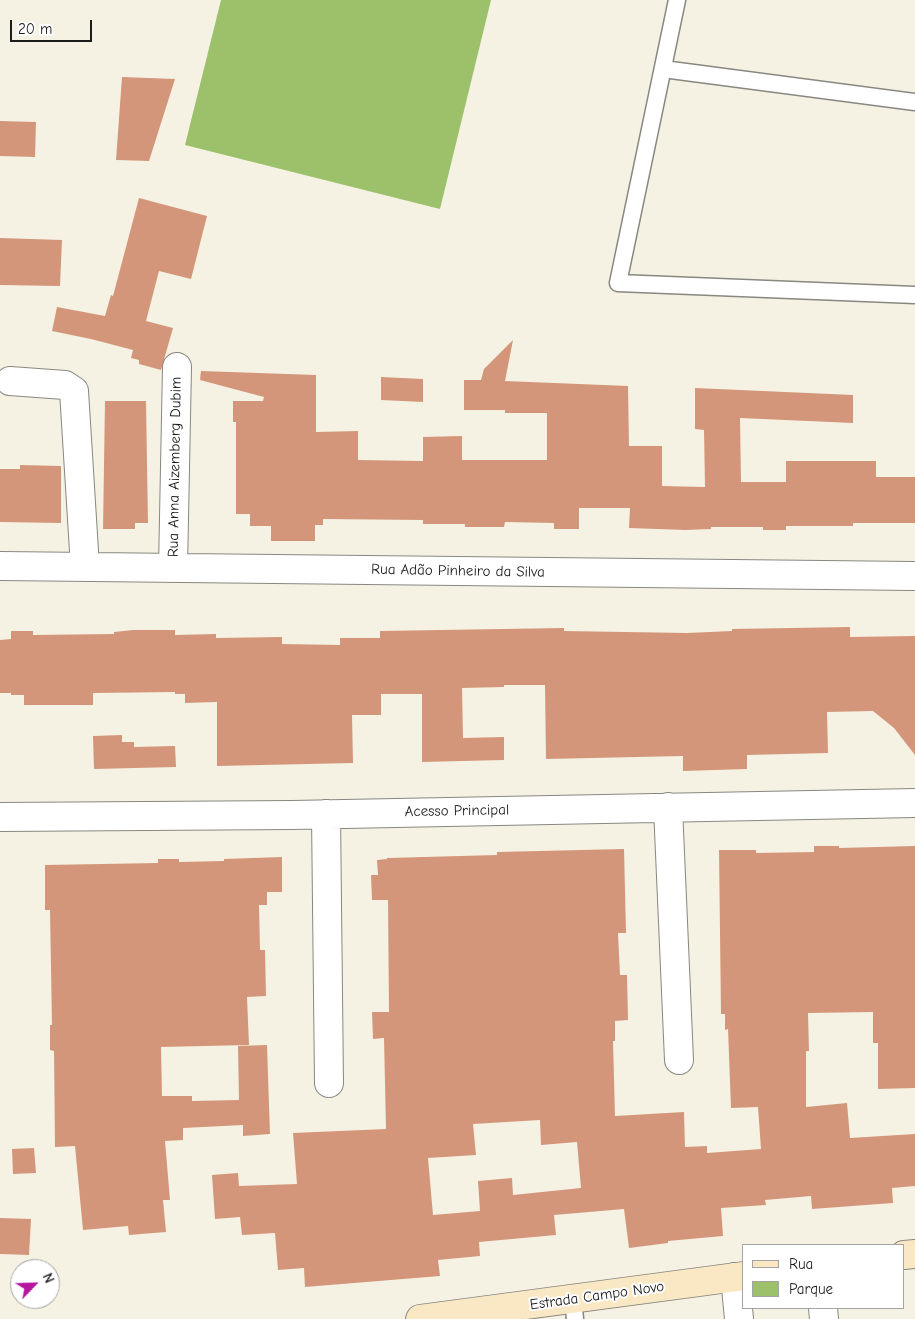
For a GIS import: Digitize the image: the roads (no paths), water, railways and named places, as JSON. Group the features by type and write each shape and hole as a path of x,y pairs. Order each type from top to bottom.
{"street":[{"name":"Rua Anna Aizemberg Dubim","path":"173,568 177,367"},
{"path":"10,380 65,385 74,391 76,397 85,567"},
{"name":"Rua Adão Pinheiro da Silva","path":"0,566 915,576"},
{"name":"Acesso Principal","path":"0,817 326,814 915,803"},
{"path":"668,808 679,1060"},
{"path":"326,814 329,1083"},
{"path":"739,1277 739,1319"},
{"name":"Estrada Campo Novo","path":"435,1318 574,1309 739,1277"}],"lane":[{"path":"677,0 618,283 915,295"},
{"path":"663,70 915,102"}]}
